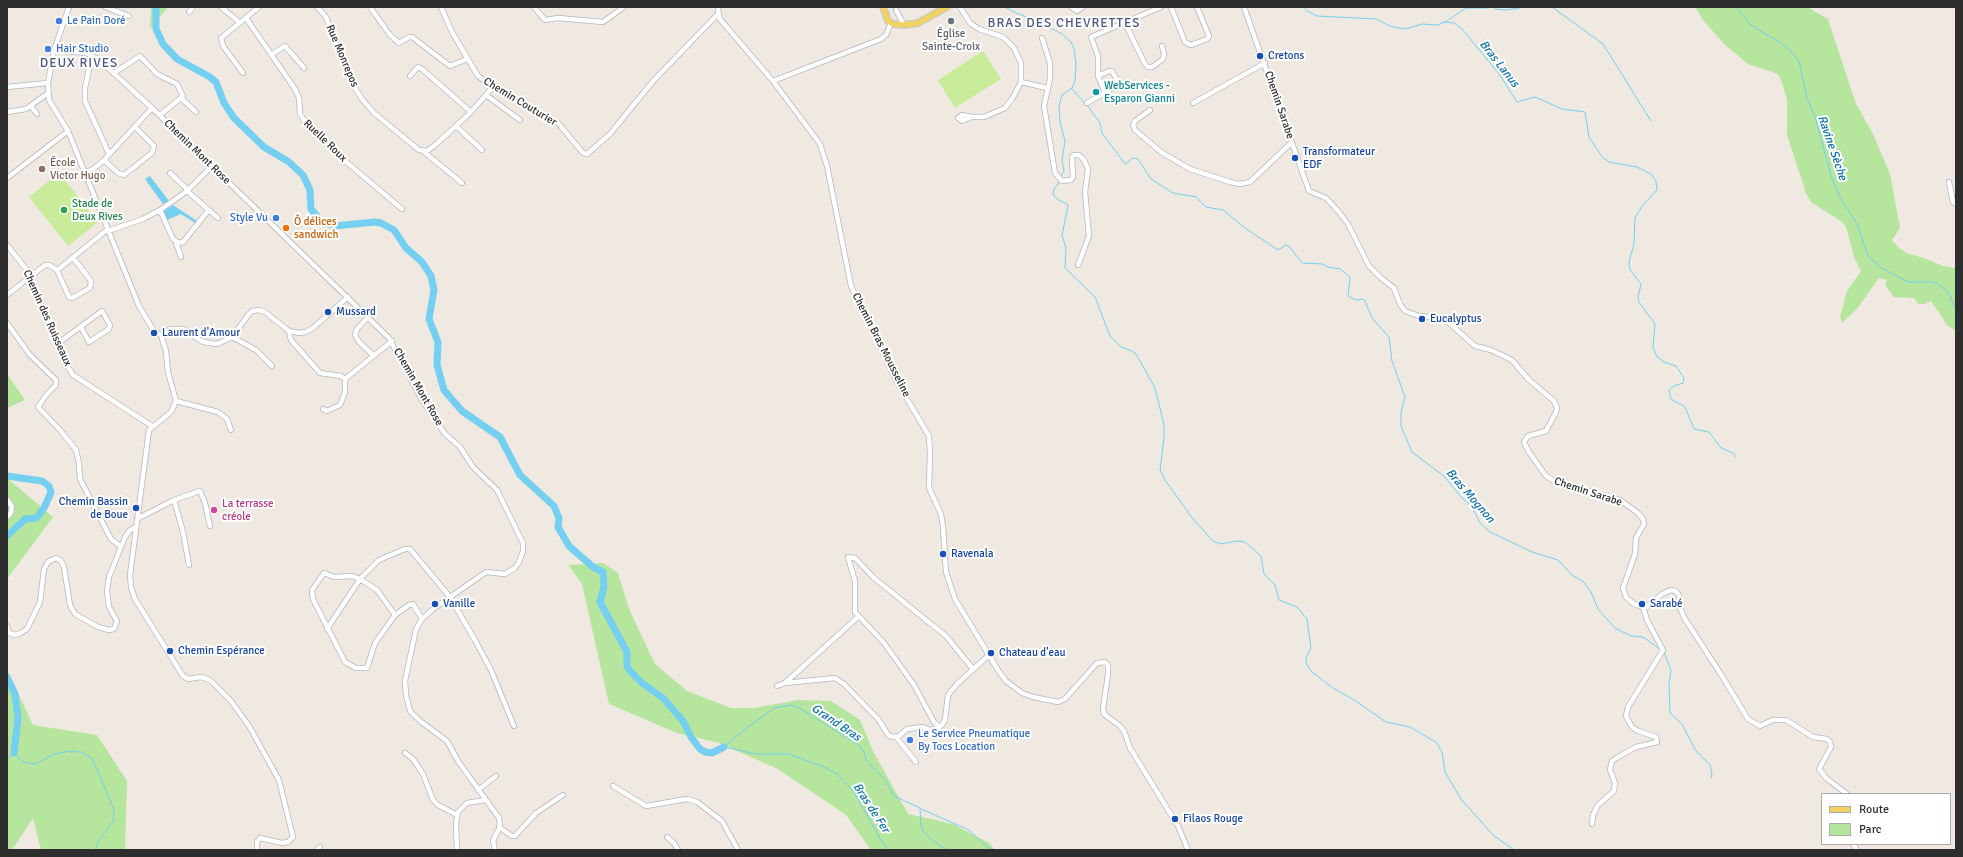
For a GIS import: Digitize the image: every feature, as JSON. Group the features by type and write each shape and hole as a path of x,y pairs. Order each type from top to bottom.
{"main road":[{"path":"883,7 886,18 891,23 904,25 918,23 947,7"}],"street":[{"path":"69,7 54,50 48,83 48,93 52,105 68,131 143,315 154,331 162,335"},
{"path":"105,7 129,16"},
{"path":"189,12 193,7"},
{"path":"221,7 239,22"},
{"path":"243,73 221,41 223,35 259,7"},
{"name":"Rue Monrepos","path":"316,7 328,21 353,86 362,99 374,113 462,183"},
{"path":"370,7 397,41 399,42 409,36 412,37 450,66 467,59"},
{"name":"Chemin Couturier","path":"441,7 467,59 478,76 492,87 558,123 583,153 590,153 601,142 654,80 718,15"},
{"path":"534,7 544,20 558,18 603,22 624,7"},
{"path":"718,7 718,15"},
{"path":"960,7 970,22 979,29 1003,37 1014,48 1020,63 1021,82 1012,99 1005,108 993,114 972,117"},
{"path":"1071,7 1076,11 1083,7"},
{"path":"1105,93 1098,76 1098,56 1091,37 1161,7"},
{"path":"1171,7 1185,42 1191,45 1207,39 1209,36 1209,32 1197,7"},
{"name":"Chemin Sarabe","path":"1244,7 1309,191 1326,198 1338,211 1348,224 1369,266 1374,272 1394,288 1402,308 1419,316 1441,318 1448,322 1475,346 1491,350 1512,360 1528,379 1547,393 1554,401 1556,412 1546,430 1540,434 1528,436 1524,442 1529,452 1546,476 1556,482 1620,500 1641,516 1644,524 1636,538 1635,554 1623,588 1626,597 1634,604 1643,607"},
{"path":"896,10 904,25"},
{"name":"Chemin Bras Mousseline","path":"718,15 774,81 813,133 824,155 851,286 897,382 929,436 929,488 941,514 944,527 946,572 955,599 1006,681 1022,693 1033,697 1058,702 1069,696 1097,663 1105,662 1108,665 1103,708 1104,714 1124,731 1130,748 1178,826 1188,850"},
{"name":"Ruelle Roux","path":"246,18 295,89 299,98 300,114 309,128 402,209"},
{"path":"774,81 881,39 886,35 891,23"},
{"path":"1125,23 1145,64 1148,67 1152,67 1163,59 1164,54 1162,46"},
{"path":"1042,38 1050,63 1050,79 1044,101 1044,109 1057,178 1064,182 1071,180 1073,176 1072,157 1074,155 1079,155 1084,160 1088,169 1085,192 1089,236 1078,265"},
{"path":"272,54 285,46 304,68"},
{"name":"Chemin Mont Rose","path":"54,50 92,55 114,73 160,115 348,297 392,341 422,398 438,424 460,447 469,462 497,490 523,543 523,551 519,562 509,572 499,574 491,571 486,572 422,619 416,629 405,681 407,702 415,718 447,741 458,761 499,818 499,827"},
{"path":"92,55 85,88 85,101 109,154"},
{"path":"114,73 140,56 157,74 177,84 183,94 181,98 160,115"},
{"path":"1193,103 1265,63"},
{"path":"410,76 418,67 422,69 471,112"},
{"path":"1087,103 1115,87 1117,80 1111,71 1098,76"},
{"path":"1021,82 1047,88"},
{"path":"7,87 48,83"},
{"path":"423,151 431,148 456,126 471,112 492,87"},
{"path":"7,112 19,111 31,106 48,93"},
{"path":"486,95 520,120"},
{"path":"181,98 196,112"},
{"path":"31,106 37,114"},
{"path":"84,172 98,166 152,108"},
{"path":"1150,110 1135,121 1133,125 1135,130 1161,152 1190,169 1230,182 1239,184 1250,182 1292,142"},
{"path":"456,126 482,150"},
{"path":"104,160 118,173 124,175 152,153 154,146 135,127"},
{"path":"7,178 68,131"},
{"path":"57,270 74,259 108,230 143,219 160,210 188,190 212,166"},
{"path":"170,172 208,211 218,218"},
{"path":"1949,182 1953,202 1956,204"},
{"path":"160,210 176,242 181,257"},
{"path":"176,242 183,242 208,211"},
{"name":"Chemin des Ruisseaux","path":"7,245 20,260 66,364 73,375 152,426"},
{"path":"7,295 45,265 49,265 57,270 69,297 72,298 90,288 90,281 74,259"},
{"path":"162,335 170,329 183,328 198,340 209,344 226,341 232,337 249,314 259,310 265,312 289,331 299,333 313,328 348,297"},
{"path":"57,344 102,311 110,325 109,329 89,342 81,327"},
{"path":"368,317 357,329 355,335 359,342 374,356"},
{"path":"7,323 30,355 56,380 56,385 47,394 38,407 60,430 76,450 80,479 111,539 120,546"},
{"path":"289,331 291,340 320,373 341,376 345,379"},
{"path":"162,335 176,401 171,412 152,426 148,437 130,575 131,587 135,599 183,676 188,679 200,677 210,680 240,713 279,780 292,837 285,842 260,838 256,844 257,850"},
{"path":"232,337 256,350 272,366"},
{"path":"345,379 392,341"},
{"path":"323,409 327,411 340,405 345,392 345,379"},
{"path":"176,401 218,412 227,418 231,430"},
{"path":"137,519 174,500 198,491 201,492 210,526"},
{"path":"7,499 12,507 11,513 7,517"},
{"path":"174,500 182,526 189,565"},
{"path":"7,626 10,633 15,635 21,634 27,628 40,602 44,569 48,562 56,558 61,561 64,567 70,606 75,614 98,627 109,630 114,629 117,621 109,608 108,584 120,546 127,533 136,527"},
{"path":"327,629 360,578 380,560 408,548 450,597 491,670 514,726"},
{"path":"940,727 934,722 914,685 884,643 858,617 854,610 856,591 848,557 855,558 874,578 946,636 973,669"},
{"path":"395,615 380,594 360,578 352,576 334,576 324,573 314,585 312,596 327,629 345,662 356,668 368,667 375,644 395,615 409,605 413,604 422,619"},
{"path":"1592,824 1593,815 1598,805 1614,791 1616,787 1610,770 1612,762 1618,756 1636,747 1653,745 1657,742 1656,737 1638,731 1632,727 1626,716 1628,707 1662,656 1663,650 1647,620 1643,607 1647,606 1662,594 1671,590 1676,591 1679,595 1679,606 1685,619 1722,676 1748,720 1760,726 1774,720 1786,720 1813,737 1826,739 1830,742 1831,747 1819,769 1826,778 1846,793"},
{"path":"785,683 858,617"},
{"path":"896,737 907,728 914,727 930,730 940,727 945,720 948,695 957,684 989,655"},
{"path":"777,686 785,683 835,678 844,684 878,719 889,736 896,737 916,762"},
{"path":"405,753 413,759 423,774 433,800 438,805 457,815"},
{"path":"478,790 496,776"},
{"path":"614,786 646,806 688,799 697,802 722,821 738,850"},
{"path":"495,850 493,841 499,827 512,836 515,836 536,813 563,795"},
{"path":"458,850 456,833 457,815 465,804 486,800"},
{"path":"667,837 674,843 678,850"}],"green space":[{"path":"151,7 168,7 150,29"},
{"path":"1695,7 1807,7 1828,19 1856,104 1873,134 1890,174 1900,228 1892,240 1899,248 1909,254 1924,258 1943,266 1956,268 1956,331 1947,325 1931,301 1925,304 1918,304 1914,298 1894,297 1885,285 1887,280 1879,278 1857,309 1842,323 1840,317 1847,291 1861,271 1854,257 1846,227 1842,222 1811,202 1806,193 1787,135 1787,100 1782,82 1778,74 1748,64 1724,44 1704,21"},
{"path":"983,51 1001,79 955,108 938,80"},
{"name":"Stade de Deux Rives","path":"59,173 98,222 68,246 29,197"},
{"path":"7,374 25,400 7,408"},
{"path":"7,478 53,517 7,579"},
{"path":"603,563 618,573 629,609 655,664 687,691 731,708 755,708 798,700 831,701 860,720 874,753 908,814 953,824 989,843 995,850 871,850 846,815 778,769 719,743 677,733 609,704 582,584 568,565"},
{"path":"7,670 33,725 97,735 127,781 125,850 41,850 33,818 12,850 7,850"}],"water":[{"path":"150,176 169,201 163,204 145,179"},
{"path":"173,205 197,221 195,223 181,214 167,220 164,211"}],"waterway":[{"path":"156,7 156,29 163,44 177,59 210,77 216,82 224,103 234,118 264,147 289,162 303,175 310,190 311,209 321,221 335,226 375,222 381,223 394,230 406,248 422,262 431,276 434,290 429,319 438,342 437,365 444,390 462,411 500,437 520,475 554,506 559,518 558,527 569,546 593,567 603,572 604,587 600,602 627,652 627,666 630,671 642,683 663,698 683,721 691,737 700,749 705,752 712,753 724,747"},
{"name":"BRAS DES CHEVRETTES","path":"1005,7 1062,34 1071,42 1074,49 1076,64 1075,81 1072,88 1062,95 1059,106 1060,122 1065,141 1062,161 1064,170 1061,177"},
{"name":"Bras Lanus","path":"1304,7 1307,11 1317,16 1376,19 1390,26 1405,29 1422,24 1438,25 1444,22 1454,23 1462,29 1500,75 1517,102 1535,97 1562,109 1585,112 1589,137 1602,157 1609,162 1637,167 1651,174 1656,181 1657,190 1643,205 1635,218 1634,244 1629,262 1630,270 1641,284 1638,298 1639,302 1655,324 1653,347 1657,357 1664,362 1676,366 1684,378 1683,383 1674,386 1669,390 1671,399 1685,407 1694,429 1709,432 1721,448 1733,453 1736,457"},
{"path":"1495,9 1507,10 1525,7"},
{"path":"1552,7 1603,44 1651,121"},
{"name":"Ravine Sèche","path":"1736,7 1751,25 1787,47 1799,61 1807,98 1815,117 1832,179 1840,197 1857,224 1868,256 1880,267 1908,282 1932,282 1938,284 1948,292 1956,310"},
{"path":"1445,22 1466,8 1488,8"},
{"name":"Bras Mognon","path":"1072,89 1085,103"},
{"name":"Bras Mognon","path":"1087,105 1100,123 1102,133 1125,164 1133,158 1138,159 1151,179 1173,193 1196,197 1206,207 1223,210 1245,228 1278,250 1286,245 1289,246 1302,263 1322,264 1328,267 1340,269 1350,277 1348,296 1356,300 1363,299 1372,318 1389,337 1392,361 1405,397 1401,412 1401,426 1412,452 1445,477 1460,496 1472,507 1480,523 1490,532 1532,552 1558,560 1572,575 1584,582 1591,592 1598,609 1615,628 1631,636 1643,637 1660,649"},
{"name":"BRAS DES CHEVRETTES","path":"1059,182 1054,189 1053,195 1068,206 1062,235 1066,248 1065,268 1095,297 1110,336 1121,347 1136,354 1154,386 1164,425 1160,470 1165,480 1193,519 1213,541 1221,544 1237,541 1245,542 1261,556 1264,574 1275,585 1279,600 1297,607 1307,619 1311,648 1306,658 1306,663 1311,671 1333,688 1354,700 1386,722 1410,727 1437,743 1442,752 1445,772 1461,799 1493,835 1514,850"},
{"path":"7,476 42,481 49,486 51,492 39,515 36,518 25,519 7,536"},
{"name":"Bras Mognon","path":"1664,652 1671,671 1669,683 1670,713 1682,724 1696,751 1710,765 1712,774 1711,778"},
{"path":"7,677 15,694 18,718 14,753"},
{"name":"Grand Bras","path":"724,747 774,708 791,705 799,708 859,745 864,752 866,760 885,780 894,796 920,808 921,825 923,831 934,842 947,850"},
{"name":"Bras de Fer","path":"725,747 755,754 789,754 824,767 837,774 854,792 888,850"},
{"path":"7,759 14,753 23,762 36,764 54,754 71,751 81,752 91,758 114,810 113,821 99,840 95,850"},
{"path":"921,809 969,830 986,846 994,850"}],"place":[{"name":"Le Pain Doré","path":"59,21"},
{"name":"Église Sainte-Croix","path":"951,21"},
{"name":"Hair Studio","path":"48,49"},
{"name":"Cretons","path":"1260,56"},
{"name":"WebServices - Esparon Gianni","path":"1096,92"},
{"name":"Transformateur EDF","path":"1295,158"},
{"name":"École Victor Hugo","path":"42,169"},
{"name":"Stade de Deux Rives","path":"64,210"},
{"name":"Style Vu","path":"276,218"},
{"name":"Ô délices sandwich","path":"286,228"},
{"name":"Mussard","path":"328,312"},
{"name":"Eucalyptus","path":"1422,319"},
{"name":"Laurent d'Amour","path":"154,333"},
{"name":"Chemin Bassin de Boue","path":"136,508"},
{"name":"La terrasse créole","path":"214,510"},
{"name":"Ravenala","path":"943,554"},
{"name":"Vanille","path":"435,604"},
{"name":"Sarabé","path":"1642,604"},
{"name":"Chemin Espérance","path":"170,651"},
{"name":"Chateau d'eau","path":"991,653"},
{"name":"Le Service Pneumatique By Tocs Location","path":"910,740"},
{"name":"Filaos Rouge","path":"1175,819"}],"district":[{"name":"BRAS DES CHEVRETTES","path":"1064,24"},
{"name":"DEUX RIVES","path":"79,64"}]}
